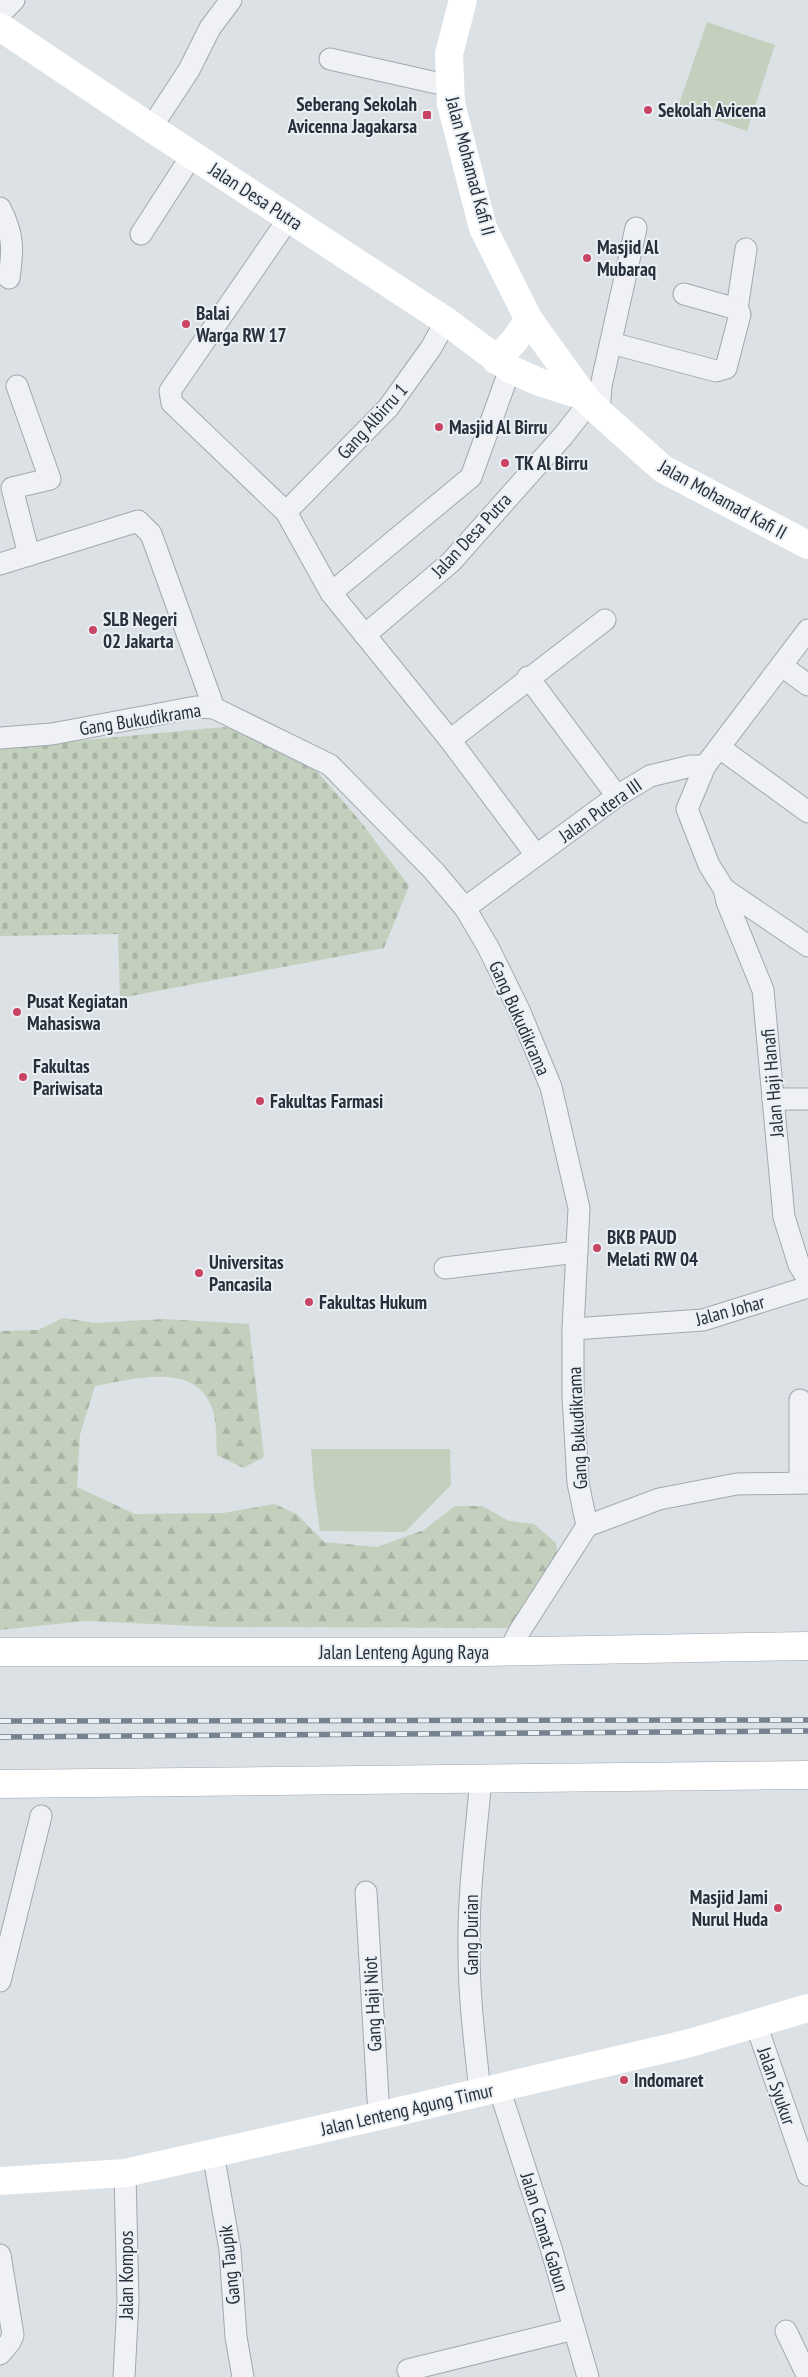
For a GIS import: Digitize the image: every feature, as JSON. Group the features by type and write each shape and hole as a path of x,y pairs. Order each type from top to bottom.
{"main road":[{"name":"Jalan Mohamad Kafi II","path":"463,0 449,54 451,104 484,228 534,327 590,405 663,469 808,544"},
{"name":"Jalan Desa Putra","path":"1,24 32,50 446,320 503,364 590,405"},
{"path":"503,364 526,352 534,327"},
{"name":"Jalan Lenteng Agung Raya","path":"0,1652 509,1652 808,1646"},
{"path":"0,1784 43,1782 808,1775"},
{"name":"Jalan Lenteng Agung Timur","path":"0,2182 125,2173 379,2116 690,2042 808,2008"}],"street":[{"path":"1,24 14,0"},
{"path":"151,128 189,70 210,28 231,0"},
{"path":"330,60 450,86"},
{"path":"141,234 192,155"},
{"path":"0,208 6,220 13,249 9,278"},
{"path":"289,218 170,391 172,403 286,512 330,593 450,740 536,855"},
{"path":"590,405 601,386 636,228"},
{"path":"611,343 721,371 726,368 740,320 737,309 746,248"},
{"path":"684,294 737,309"},
{"name":"Gang Albirru 1","path":"286,512 388,408 430,348 446,320"},
{"name":"Jalan Desa Putra","path":"330,593 471,477 503,364"},
{"path":"17,386 50,479 12,488 29,554"},
{"name":"Jalan Desa Putra","path":"365,635 450,562 590,405"},
{"path":"0,564 138,521 151,534 214,708"},
{"path":"450,740 528,677 605,620"},
{"path":"808,630 705,766 687,809 709,865 724,889 808,946"},
{"path":"782,666 808,685"},
{"path":"528,677 617,796"},
{"name":"Gang Bukudikrama","path":"0,738 52,734 196,708 214,708 330,765 432,870 472,903 492,954 519,1010 550,1086 579,1208 573,1329 573,1396 578,1483 587,1526"},
{"path":"720,748 808,812"},
{"name":"Jalan Putera III","path":"472,903 617,796 650,776 690,766 705,766"},
{"name":"Jalan Haji Hanafi","path":"724,889 727,902 763,990 784,1217 799,1265 808,1279"},
{"path":"773,1099 808,1099"},
{"path":"445,1268 577,1252"},
{"name":"Jalan Johar","path":"573,1329 703,1320 808,1287"},
{"path":"509,1652 519,1632 587,1526 659,1499 736,1484 804,1483 800,1400"},
{"name":"Gang Durian","path":"481,1778 470,1895 468,1951 472,2019 489,2090"},
{"path":"0,1794 11,1794 43,1782"},
{"path":"0,1981 41,1816"},
{"name":"Gang Haji Niot","path":"366,1892 379,2116"},
{"name":"Jalan Syukur","path":"756,2024 808,2176"},
{"name":"Jalan Camat Gabun","path":"489,2090 551,2248 588,2377"},
{"name":"Gang Taupik","path":"213,2153 230,2250 236,2329 243,2377"},
{"name":"Jalan Kompos","path":"124,2377 128,2301 125,2173"},
{"path":"0,2255 13,2335 3,2348"},
{"path":"407,2366 573,2326"},
{"path":"786,2331 808,2377"}],"green space":[{"path":"707,22 775,45 747,131 678,107"},
{"path":"224,727 248,733 310,763 360,821 409,886 384,948 120,998 118,934 0,936 0,748"},
{"path":"63,1318 96,1323 163,1319 249,1324 264,1457 243,1468 217,1455 214,1413 204,1393 192,1384 178,1379 144,1377 95,1386 80,1435 77,1487 135,1514 223,1513 274,1504 297,1514 324,1542 377,1547 424,1530 455,1506 482,1506 509,1521 534,1524 556,1543 558,1561 509,1628 218,1627 86,1621 0,1630 0,1331 38,1330"},
{"path":"311,1449 450,1449 451,1485 405,1532 320,1531"}],"railway":[{"path":"0,1721 808,1720"},
{"path":"0,1737 808,1731"}],"place":[{"name":"Sekolah Avicena","path":"648,110"},
{"name":"Seberang Sekolah Avicenna Jagakarsa","path":"427,115"},
{"name":"Masjid Al Mubaraq","path":"587,258"},
{"name":"Balai Warga RW 17","path":"186,324"},
{"name":"Masjid Al Birru","path":"439,427"},
{"name":"TK Al Birru","path":"505,463"},
{"name":"SLB Negeri 02 Jakarta","path":"93,630"},
{"name":"Pusat Kegiatan Mahasiswa","path":"17,1012"},
{"name":"Fakultas Pariwisata","path":"23,1077"},
{"name":"Fakultas Farmasi","path":"260,1101"},
{"name":"BKB PAUD Melati RW 04","path":"597,1248"},
{"name":"Universitas Pancasila","path":"199,1273"},
{"name":"Fakultas Hukum","path":"309,1302"},
{"name":"Masjid Jami Nurul Huda","path":"778,1908"},
{"name":"Indomaret","path":"624,2080"}]}
